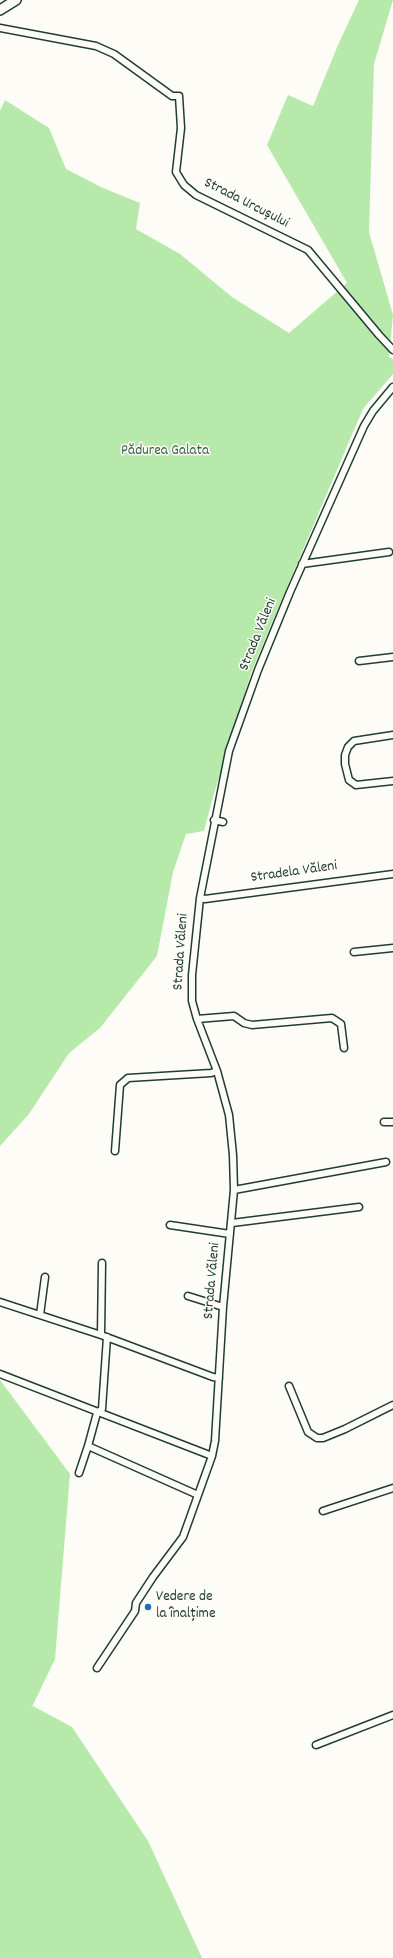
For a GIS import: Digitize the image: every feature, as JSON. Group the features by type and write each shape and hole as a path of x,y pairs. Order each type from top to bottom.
{"street":[{"path":"0,10 16,0"},
{"name":"Strada Urcușului","path":"0,28 96,46 114,54 172,96 179,96 181,128 176,172 184,185 196,195 308,250 393,350"},
{"name":"Strada Văleni","path":"97,1668 136,1611 136,1603 164,1561 183,1537 212,1456 216,1440 224,1307 234,1190 230,1115 217,1071 196,1019 192,1001 192,975 200,898 214,820 229,751 258,670 302,564 364,426 393,387"},
{"path":"302,564 389,552"},
{"path":"359,661 393,657"},
{"path":"393,736 354,741 348,747 345,755 349,780 356,785 393,781"},
{"path":"214,820 223,822"},
{"name":"Stradela Văleni","path":"200,898 205,899 393,874"},
{"path":"354,952 393,948"},
{"path":"196,1019 234,1016 244,1023 252,1025 332,1018 341,1024 344,1048"},
{"path":"115,1151 120,1085 128,1078 211,1073 217,1071"},
{"path":"384,1122 393,1122"},
{"path":"234,1190 386,1162"},
{"path":"232,1223 359,1207"},
{"path":"170,1225 230,1234"},
{"path":"79,1473 99,1412 102,1409 104,1336 102,1263"},
{"path":"40,1315 45,1277"},
{"path":"188,1296 224,1307"},
{"path":"0,1302 104,1336 219,1378"},
{"path":"0,1374 212,1456"},
{"path":"289,1386 308,1432 317,1438 323,1438 345,1429 393,1405"},
{"path":"88,1446 198,1494"},
{"path":"324,1511 393,1488"},
{"path":"316,1745 393,1715"}],"green space":[{"name":"Pădurea Galata","path":"359,0 393,0 374,64 369,232 393,315 389,357 393,359 393,374 363,409 251,673 204,831 186,834 173,872 157,956 100,1028 69,1053 29,1114 0,1146 0,111 5,100 49,128 66,169 103,188 140,203 136,229 180,254 232,297 289,333 347,283 267,145 288,95 313,106 338,45"},
{"path":"0,1380 70,1474 55,1659 31,1709 33,1706 72,1727 148,1841 202,1958 0,1958"}],"place":[{"name":"Vedere de la înalțime","path":"148,1607"}]}
